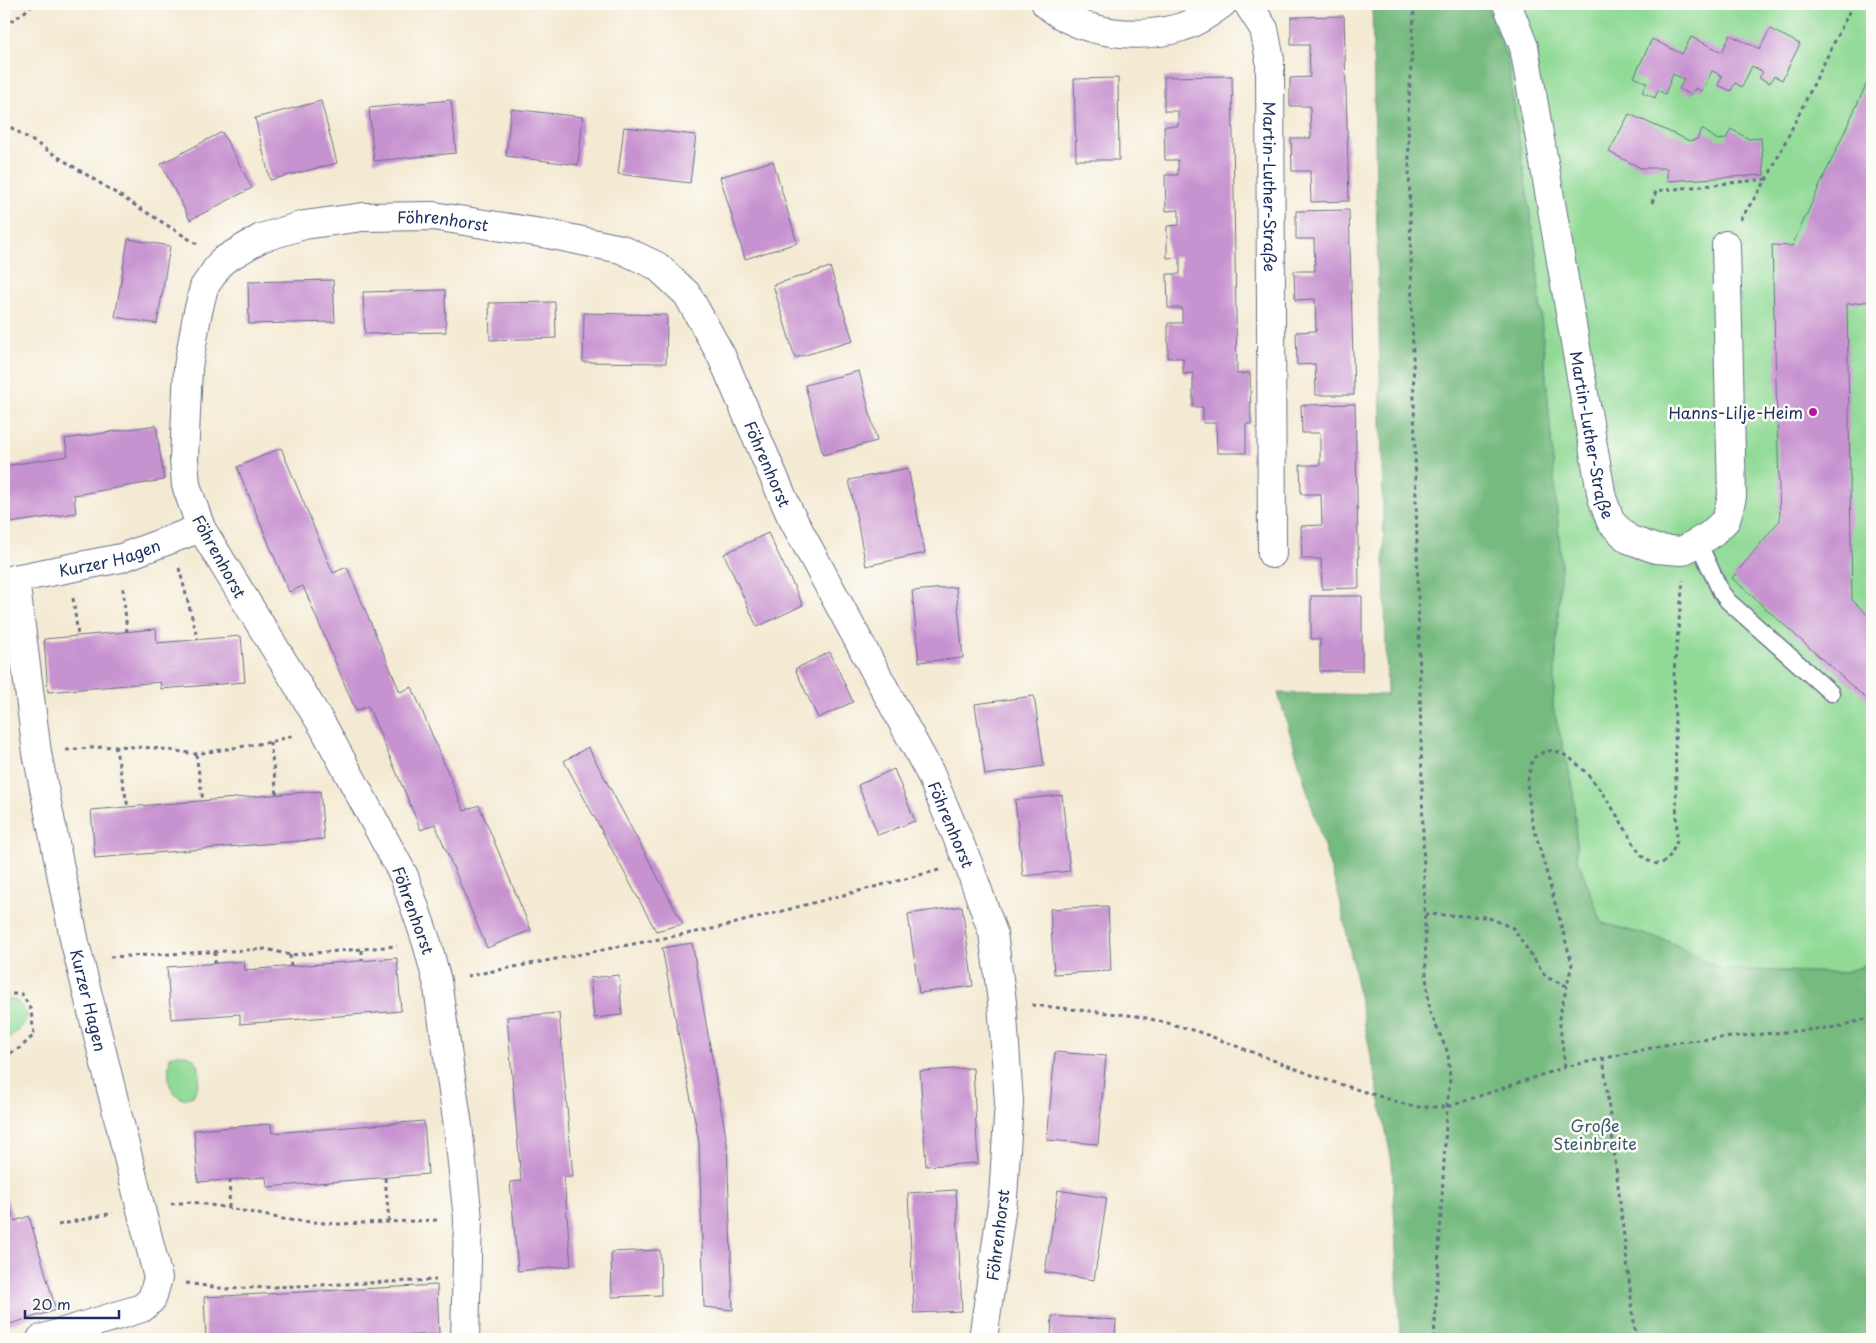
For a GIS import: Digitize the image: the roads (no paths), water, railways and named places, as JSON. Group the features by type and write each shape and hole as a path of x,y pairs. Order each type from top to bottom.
{"street":[{"path":"1046,4 1078,23 1112,33 1148,34 1183,26 1210,14 1222,4"},
{"name":"Martin-Luther-Straße","path":"1248,4 1264,29 1270,60 1272,554"},
{"name":"Martin-Luther-Straße","path":"1507,4 1524,47 1602,498 1611,522 1628,539 1656,549 1690,546"},
{"name":"Föhrenhorst","path":"466,1339 468,1219 458,1126 437,981 427,943 404,876 324,728 201,528 186,485 184,459 188,367 204,287 222,260 261,238 304,225 363,217 433,216 548,234 621,249 657,266 687,294 722,355 790,514 930,773 968,863 993,933 1002,1002 1009,1102 1003,1198 983,1339"},
{"path":"1690,546 1710,535 1726,520 1732,497 1726,245"},
{"name":"Kurzer Hagen","path":"41,1339 142,1308 152,1299 158,1278 79,959 37,753 9,580 121,558 201,528"}],"lane":[{"path":"1690,546 1728,601 1831,693"}],"place":[{"name":"Hanns-Lilje-Heim","path":"1813,412"}],"park label":[{"name":"Große Steinbreite","path":"1595,1134"}]}
